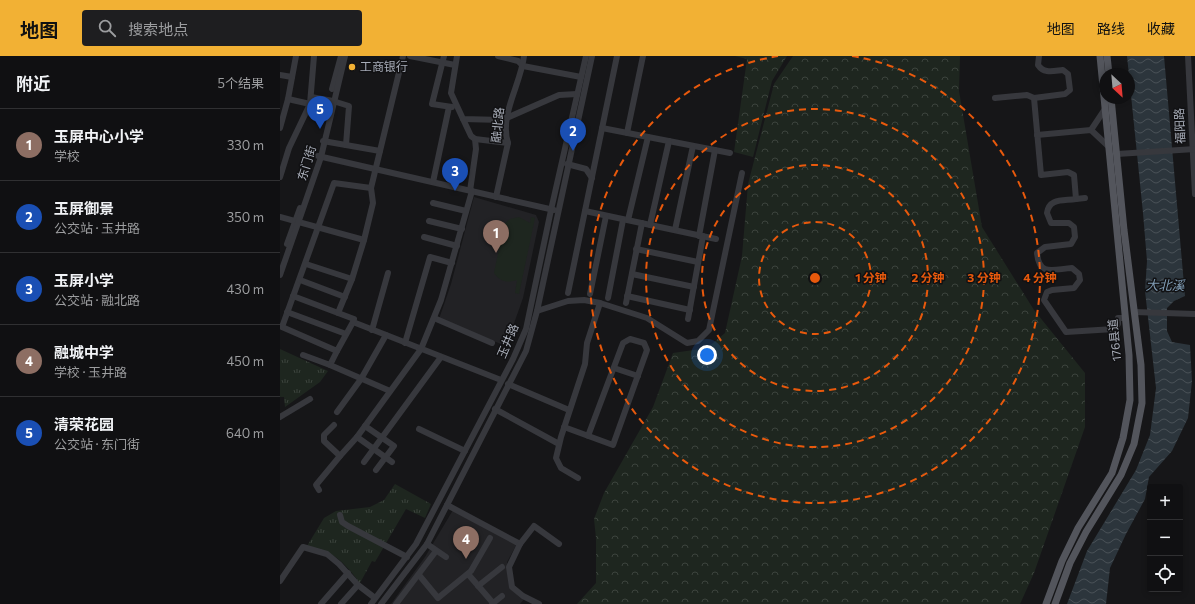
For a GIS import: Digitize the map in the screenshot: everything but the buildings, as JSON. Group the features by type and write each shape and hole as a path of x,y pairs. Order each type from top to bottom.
{"main road":[{"name":"176县道","path":"1046,604 1062,561 1078,528 1112,473 1123,438 1130,400 1129,355 1124,318 1100,56"},
{"path":"1108,56 1109,68"},
{"name":"176县道","path":"1055,604 1070,563 1086,532 1121,475 1134,444 1142,402 1141,365 1112,104"}],"street":[{"path":"280,128 296,56"},
{"path":"280,177 282,165 310,101 314,56"},
{"name":"东门街","path":"280,275 320,156 341,56"},
{"name":"东门街","path":"331,100 345,56"},
{"path":"338,313 352,279 364,240 373,203 371,188 403,56"},
{"path":"410,56 444,59 455,65"},
{"path":"457,56 451,93 471,136 475,138 508,143"},
{"path":"498,56 518,61 523,66 581,77"},
{"name":"融北路","path":"496,197 508,143 505,135 507,118 523,66 524,56"},
{"name":"玉井路","path":"381,604 427,544 526,351 537,311 554,210 586,56"},
{"name":"玉井路","path":"370,604 416,544 513,359 526,329 592,56"},
{"path":"568,293 617,56"},
{"path":"627,133 643,56"},
{"path":"995,98 1028,95 1034,98 1065,94 1070,90 1068,74 1063,70 1046,72 1041,70 1038,65 1039,56"},
{"name":"福阳路","path":"1188,56 1194,149 1195,194"},
{"path":"444,59 432,104 458,108"},
{"path":"280,75 292,77"},
{"path":"463,119 502,120 559,95 577,94"},
{"path":"1034,98 1041,175 1068,172 1074,175 1076,199"},
{"path":"285,101 331,100 349,106 346,145"},
{"path":"433,182 449,107"},
{"path":"1091,130 1105,109"},
{"path":"602,128 730,153"},
{"path":"1037,135 1091,130 1108,146"},
{"path":"608,298 626,220 648,137"},
{"path":"319,490 316,485 357,437 420,349 434,318 462,229 471,191 476,148 475,138"},
{"path":"324,141 380,151"},
{"path":"650,225 669,141"},
{"path":"675,230 693,146"},
{"path":"1117,154 1194,149"},
{"path":"688,319 715,150"},
{"path":"320,156 554,210"},
{"path":"567,163 587,166 596,161"},
{"path":"567,163 586,169 592,178"},
{"path":"537,311 568,301 584,300 600,303 647,318 687,343 698,341 709,330 742,173"},
{"path":"337,350 282,327 319,229 334,183 371,188"},
{"path":"1085,198 1053,202 1050,204 1047,213 1051,223 1069,223 1074,227 1075,237 1071,244 1045,247 1037,254 1038,264 1041,268 1047,270 1072,268 1079,274 1080,280 1074,288 1052,290 1047,292 1044,300 1066,332 1114,329 1118,324 1118,318 1124,318"},
{"path":"433,203 466,211"},
{"path":"585,211 716,239"},
{"path":"590,294 606,216"},
{"path":"280,217 319,229 364,240"},
{"path":"429,221 462,229"},
{"name":"东门街","path":"280,263 297,222"},
{"path":"626,303 642,223"},
{"path":"424,237 457,246"},
{"path":"636,249 698,262"},
{"path":"405,343 430,257 452,262"},
{"path":"306,264 352,279"},
{"path":"372,330 388,273"},
{"path":"632,274 694,287"},
{"path":"300,280 345,297"},
{"path":"293,296 354,319 330,365"},
{"path":"627,296 690,310"},
{"path":"578,478 561,468 556,458 569,410 585,364 587,343 600,303"},
{"path":"287,312 346,334"},
{"path":"1134,312 1195,314"},
{"path":"434,318 492,343"},
{"path":"352,322 501,380"},
{"path":"337,412 361,379 386,335"},
{"path":"564,427 588,436 613,445 647,350 644,343 630,339 623,343 588,436"},
{"path":"304,355 390,391"},
{"path":"364,462 441,357"},
{"path":"614,368 638,376"},
{"path":"508,384 569,410"},
{"path":"280,417 310,399"},
{"path":"495,410 559,444"},
{"path":"334,425 324,435 324,441 340,456"},
{"path":"365,426 394,446 376,470"},
{"path":"419,429 465,451"},
{"path":"357,437 392,462"},
{"path":"447,505 520,544"},
{"path":"340,515 342,522 348,526 407,557"},
{"path":"539,604 523,596 512,587 509,567 520,544 534,526 559,544"},
{"path":"419,575 438,598 468,574 490,538"},
{"path":"427,544 446,558"},
{"path":"280,581 303,547 327,554 348,573 358,585 375,598"},
{"path":"396,604 436,551"},
{"path":"478,586 502,567"},
{"path":"321,604 348,573"},
{"path":"468,574 493,604 502,596"},
{"path":"341,604 358,585"}],"shaded area":[{"path":"474,197 536,215 539,222 523,298 506,346 439,319 451,284"},
{"path":"453,510 517,544 507,562 509,579 525,598 520,604 391,604 425,557"}],"green space":[{"path":"735,56 787,56 772,81 753,157 734,152 747,59"},
{"path":"793,56 960,56 959,91 982,227 1034,310 1085,373 1085,427 1034,573 1020,604 577,604 596,583 596,538 594,519 604,493 653,407 673,353 707,348 725,333 742,256 748,184 774,84"},
{"path":"519,217 530,223 531,217 535,218 519,294 515,293 517,280 504,281 494,273 504,224 510,219"},
{"path":"280,349 328,371 320,382 285,407 284,397 280,397"},
{"path":"395,484 431,504 425,518 406,509 375,562 372,561 360,583 338,558 325,551 307,546 324,518 336,511 370,507 384,500"}],"water":[{"name":"大北溪","path":"1127,56 1164,56 1185,296 1174,301 1167,308 1167,331 1172,342 1190,345 1192,381 1188,418 1172,451 1149,477 1145,499 1110,568 1106,604 1067,604 1087,551 1136,470 1150,435 1156,388 1145,291 1147,261 1132,104 1135,104 1135,68 1128,68"}],"place":[{"name":"工商银行","path":"352,67"},
{"name":"清荣花园","path":"320,129"},
{"name":"玉屏御景","path":"573,151"},
{"name":"玉屏小学","path":"455,191"},
{"name":"玉屏中心小学","path":"496,253"},
{"name":"融城中学","path":"466,559"}]}
